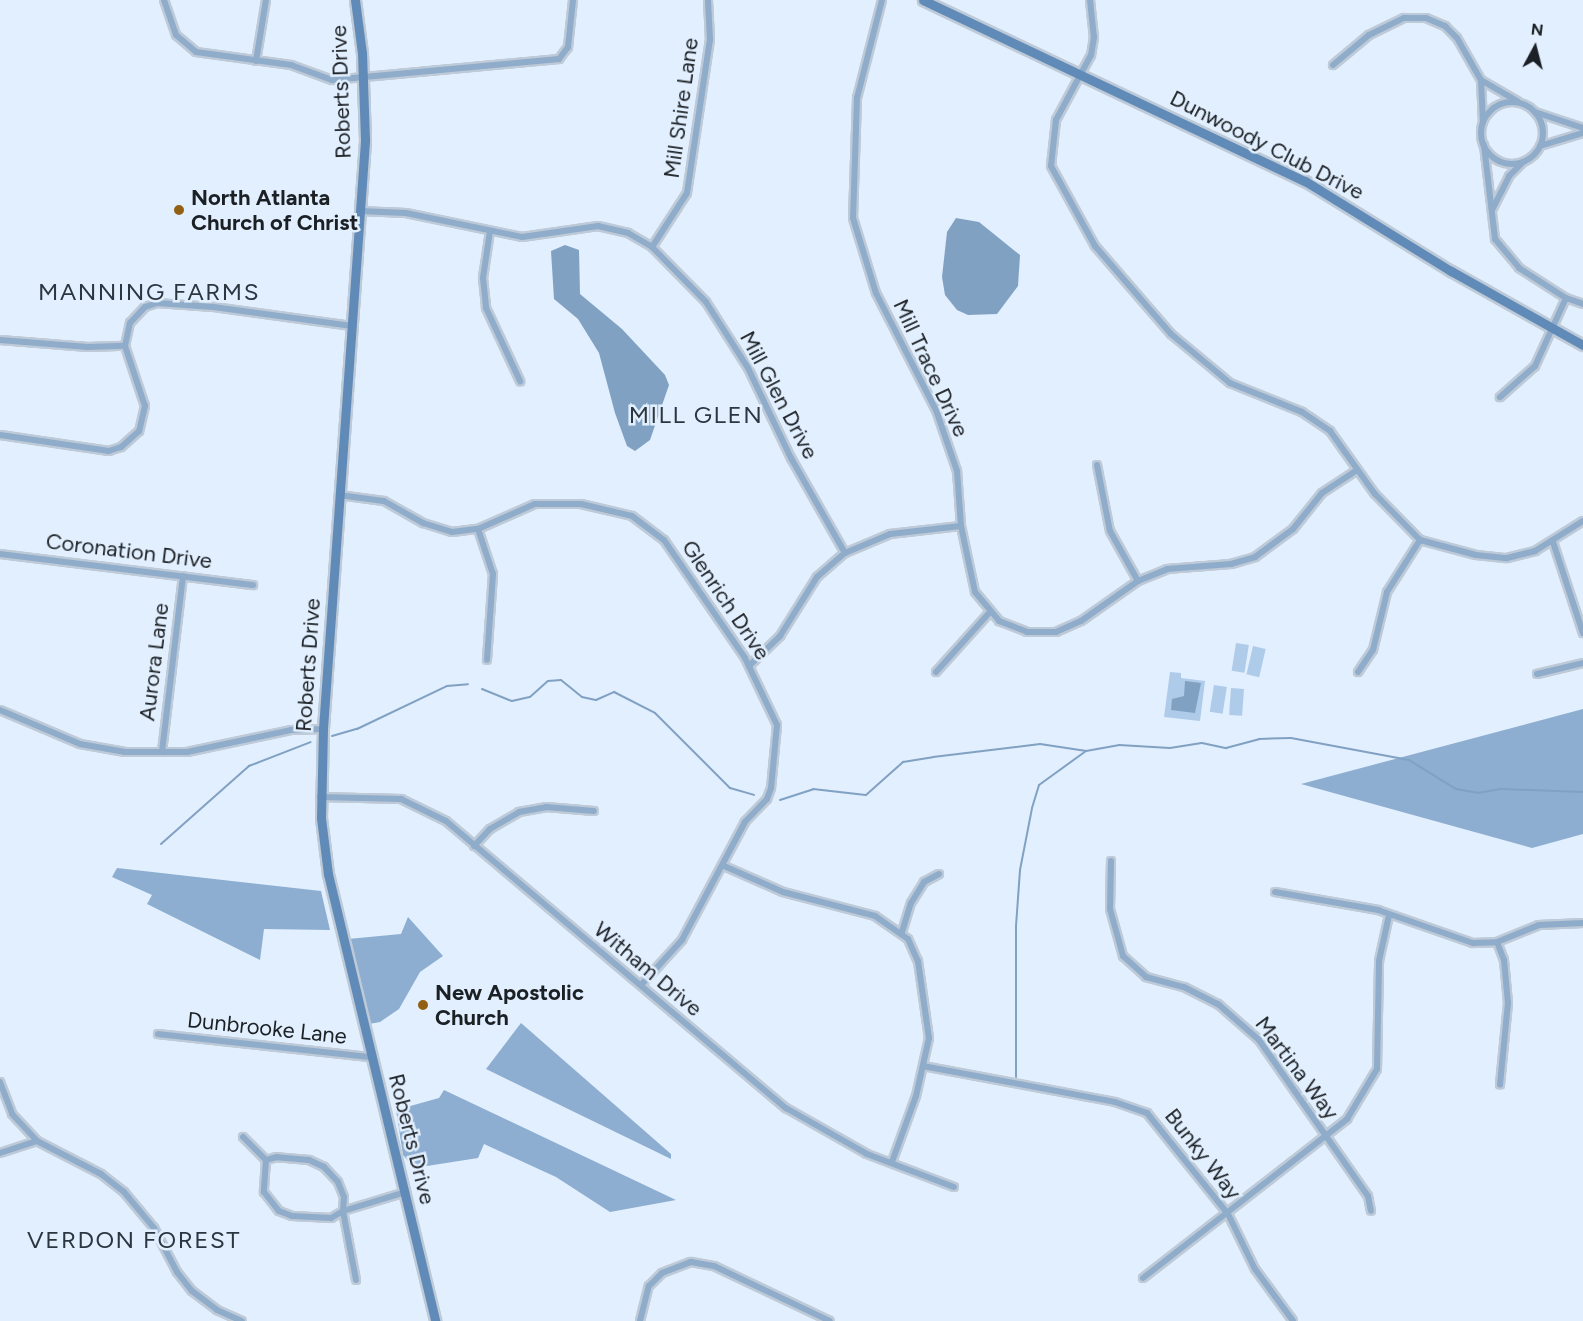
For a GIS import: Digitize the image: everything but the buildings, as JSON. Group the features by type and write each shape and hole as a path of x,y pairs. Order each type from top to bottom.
{"street":[{"path":"164,0 170,23 185,46 210,56 305,68 333,80 367,79 497,62 559,59 568,47 573,0"},
{"path":"256,61 266,0"},
{"name":"Roberts Drive","path":"355,0 367,79 320,797 328,874 371,1058 406,1192 435,1321"},
{"name":"Mill Shire Lane","path":"652,247 671,222 689,183 710,40 708,0"},
{"name":"Mill Trace Drive","path":"882,0 857,98 853,218 876,293 936,410 949,445 957,471 961,526 975,592 990,612 1014,628 1042,634 1056,633 1081,621 1138,581 1175,567 1231,564 1255,557 1293,529 1322,493 1357,470"},
{"name":"Dunwoody Club Drive","path":"923,0 1305,181 1583,345"},
{"path":"1090,0 1094,37 1082,76 1056,120 1050,159 1073,212 1095,246 1171,334 1230,383 1316,421 1341,442 1357,470 1393,515 1420,540 1476,555 1507,558 1553,542 1583,521"},
{"path":"1333,65 1369,35 1404,18 1426,18 1444,26 1457,38 1481,80 1484,145 1495,239 1519,268 1566,298 1583,304"},
{"path":"1481,80 1535,112 1583,128"},
{"path":"1483,122 1499,105 1518,102"},
{"path":"1535,112 1543,129 1540,146"},
{"path":"1492,211 1509,176 1540,146 1583,133"},
{"path":"1484,145 1500,161 1524,162"},
{"name":"Mill Glen Drive","path":"360,211 406,213 522,237 548,236 598,226 628,233 652,247 706,302 748,368 786,448 845,553"},
{"path":"490,231 483,278 486,308 520,381"},
{"path":"1500,397 1535,366 1547,345 1551,328 1566,298"},
{"path":"0,435 89,450 109,451 121,447 139,431 145,406 125,345 130,322 145,307 157,303 213,307 351,326"},
{"path":"0,340 88,347 125,345"},
{"path":"1097,465 1110,531 1138,581"},
{"name":"Glenrich Drive","path":"339,495 384,501 438,529 478,529 535,504 581,504 632,516 664,540 750,665 777,725 776,767 766,799 745,822 724,866 682,940 642,984"},
{"path":"750,665 780,636 817,578 845,553 890,534 961,526"},
{"path":"478,529 493,574 487,660"},
{"path":"1358,672 1373,650 1387,592 1420,540"},
{"path":"1553,542 1583,633"},
{"name":"Coronation Drive","path":"0,554 253,585"},
{"name":"Aurora Lane","path":"162,752 183,576"},
{"path":"936,672 990,612"},
{"path":"1537,674 1583,663"},
{"path":"0,710 80,744 125,752 196,751 291,730 323,729"},
{"name":"Witham Drive","path":"320,797 412,803 446,822 642,984 786,1108 841,1142 954,1187"},
{"path":"474,846 490,829 519,812 546,807 594,811"},
{"name":"Martina Way","path":"1111,861 1110,909 1123,956 1146,977 1200,994 1236,1018 1259,1040 1368,1196 1371,1211"},
{"path":"724,866 783,892 875,916 902,932 918,961 925,997 929,1038 923,1066 892,1162"},
{"path":"902,932 924,882 939,874"},
{"path":"1275,892 1420,922 1460,940 1497,942 1539,925 1583,923"},
{"path":"1143,1278 1327,1137 1347,1119 1373,1081 1377,1069 1379,961 1389,915"},
{"path":"1497,942 1504,960 1508,1003 1500,1085"},
{"name":"Dunbrooke Lane","path":"158,1034 371,1058"},
{"name":"Bunky Way","path":"923,1066 1115,1102 1147,1113 1228,1214 1256,1269 1293,1321"},
{"path":"0,1082 12,1114 37,1141 101,1174 124,1192 148,1220 192,1291 217,1310 242,1321"},
{"path":"243,1137 266,1160 264,1192 279,1211 312,1220 331,1218 343,1211 406,1192"},
{"path":"0,1153 37,1141"},
{"path":"266,1160 289,1158 324,1167 338,1182 344,1197 343,1211 356,1280"},
{"path":"640,1321 649,1286 662,1274 692,1262 714,1266 830,1321"}],"shaded area":[{"path":"956,218 979,222 1020,255 1018,286 997,314 968,315 957,310 945,295 942,277 947,232"},
{"path":"565,245 579,250 580,294 622,329 665,375 669,385 650,440 635,451 627,446 615,413 599,353 578,319 554,299 551,251"},
{"path":"1236,643 1249,645 1244,673 1232,671"},
{"path":"1253,646 1266,649 1259,677 1246,674"},
{"path":"1170,672 1181,673 1181,678 1205,681 1200,721 1164,717"},
{"path":"1185,681 1201,683 1195,713 1171,710 1172,699 1184,696"},
{"path":"1214,685 1227,687 1223,714 1210,712"},
{"path":"1231,688 1244,689 1242,716 1229,715"},
{"path":"1583,709 1583,834 1532,848 1301,784"},
{"path":"117,868 321,891 330,930 264,929 260,960 147,904 152,895 112,877"},
{"path":"408,917 443,956 420,972 399,1009 380,1022 369,1024 348,939 401,934"},
{"path":"521,1023 671,1154 671,1159 486,1069"},
{"path":"444,1090 676,1200 610,1212 556,1177 484,1144 478,1158 414,1168 403,1155 396,1110 439,1098"}],"waterway":[{"path":"482,689 512,701 530,697 548,681 561,680 582,697 596,700 614,692 655,713 730,788 754,795"},
{"path":"332,736 357,729 447,686 468,684"},
{"path":"1016,1077 1016,926 1020,870 1032,808 1039,785 1086,751 1119,745 1170,748 1202,743 1226,748 1259,739 1291,738 1409,760 1456,789 1478,793 1501,789 1583,792"},
{"path":"161,844 249,766 311,742"},
{"path":"780,800 813,789 866,795 903,762 933,757 1040,744 1086,751"}],"place":[{"name":"North Atlanta Church of Christ","path":"179,210"},
{"name":"New Apostolic Church","path":"423,1005"}],"district":[{"name":"MANNING FARMS","path":"149,292"},
{"name":"MILL GLEN","path":"696,415"},
{"name":"VERDON FOREST","path":"134,1240"}]}
